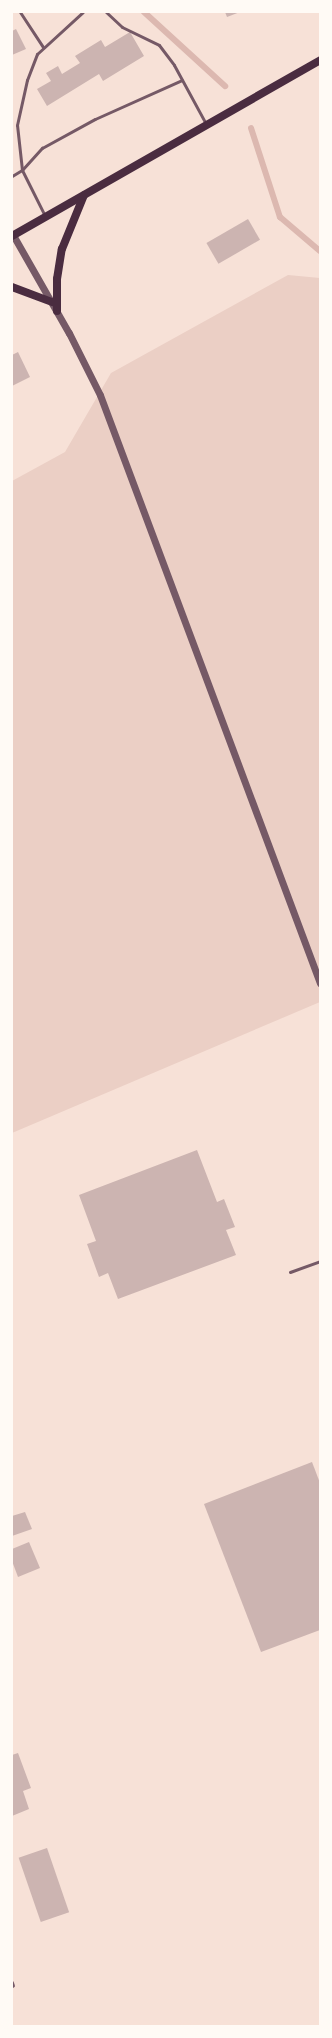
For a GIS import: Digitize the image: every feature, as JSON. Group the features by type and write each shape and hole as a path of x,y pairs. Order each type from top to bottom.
{"main road":[{"path":"13,235 320,60"},
{"path":"57,311 57,279 62,249 84,194"},
{"path":"12,287 52,302"}],"street":[{"path":"13,235 57,311 94,382 117,438 320,983"}],"lane":[{"path":"20,12 43,47"},
{"path":"46,217 22,170 16,124 27,80 37,54 43,47 84,12"},
{"path":"106,12 122,27 159,45 182,80 207,125"},
{"path":"12,176 22,170 42,148 95,119 182,80"},
{"path":"290,1272 320,1261"}],"shaded area":[{"path":"288,275 320,278 320,1002 12,1133 12,481 65,452 111,373"}],"building":[{"path":"225,12 240,12 227,17"},
{"path":"16,29 26,49 12,55 12,31"},
{"path":"130,32 144,56 103,81 99,74 47,106 37,89 51,81 46,73 58,66 62,74 80,63 75,56 101,40 105,47"},
{"path":"248,219 260,240 218,264 206,243"},
{"path":"18,352 30,377 12,386 12,355"},
{"path":"197,1150 217,1202 224,1199 235,1227 226,1230 236,1255 118,1299 108,1273 99,1277 87,1244 96,1241 79,1195"},
{"path":"312,1462 320,1483 320,1630 261,1652 204,1504"},
{"path":"25,1512 32,1529 12,1536 12,1516"},
{"path":"29,1542 40,1568 18,1577 12,1561 12,1549"},
{"path":"18,1753 31,1788 23,1791 29,1809 12,1816 12,1755"},
{"path":"47,1848 69,1912 41,1922 19,1858"}],"waterway":[{"path":"144,12 225,86"},
{"path":"251,128 280,217 320,251"}]}
